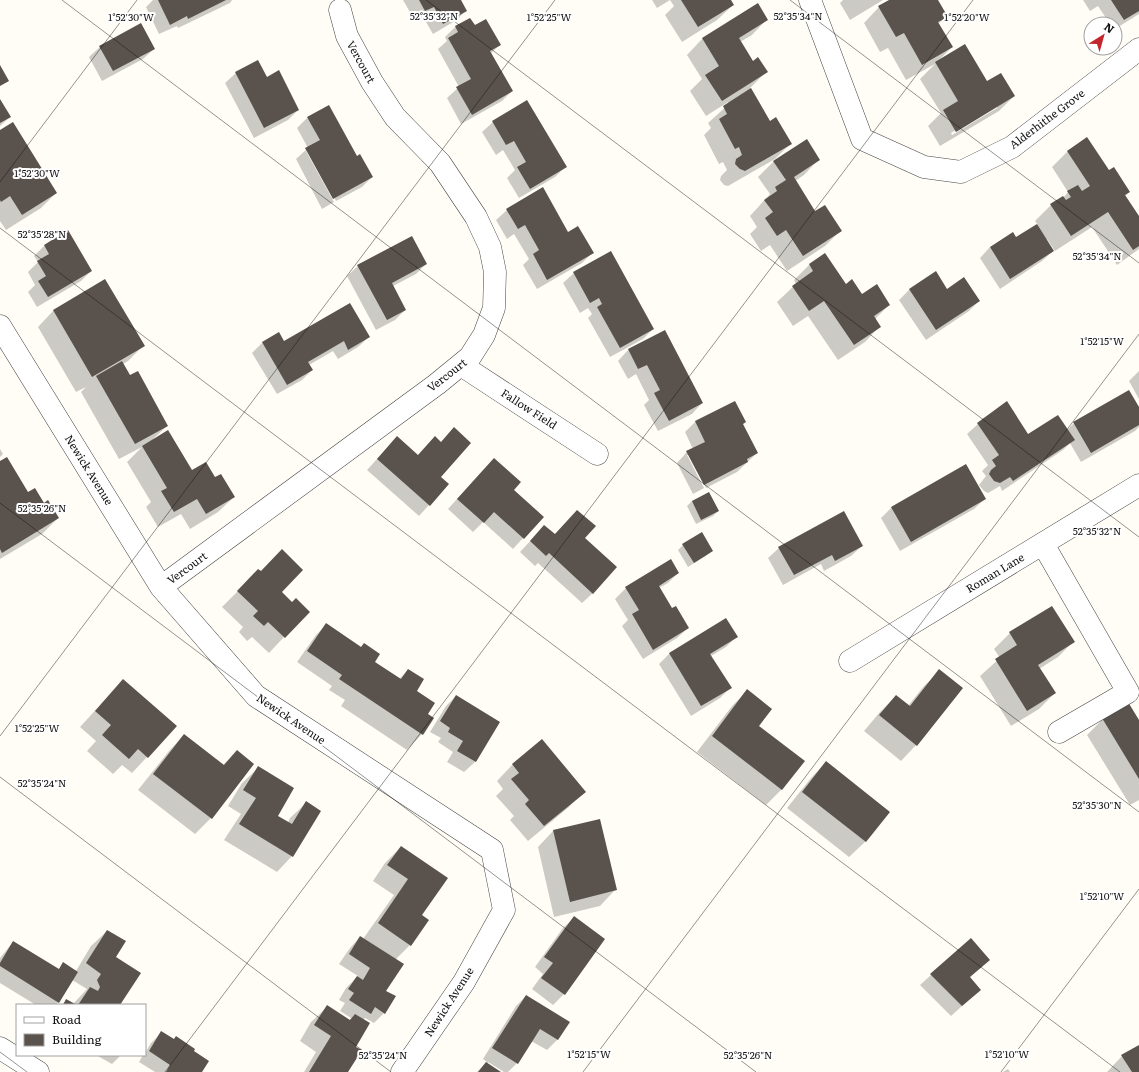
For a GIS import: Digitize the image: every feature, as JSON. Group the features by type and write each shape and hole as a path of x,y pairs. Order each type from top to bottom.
{"street":[{"name":"Alderhithe Grove","path":"810,0 862,140 924,167 961,172 1012,147 1139,49"},
{"name":"Vercourt","path":"161,587 461,365 470,357 484,334 494,308 495,272 490,248 476,217 440,163 395,117 372,82 347,36 340,10"},
{"name":"Newick Avenue","path":"0,326 161,587 256,696 492,850 504,910 464,982 402,1072"},
{"name":"Fallow Field","path":"461,365 597,454"},
{"name":"Roman Lane","path":"850,661 1139,485"},
{"path":"1043,544 1128,692 1059,732"},
{"path":"0,1048 38,1072"}],"building":[{"path":"158,0 226,0 188,19 187,16 170,25"},
{"path":"419,0 461,0 467,11 443,24 434,7 425,11"},
{"path":"681,0 731,0 734,5 698,27"},
{"path":"889,0 938,0 948,17 938,22 953,47 922,65 904,33 896,37 878,6"},
{"path":"1111,0 1139,0 1139,11 1124,20 1123,16 1121,16"},
{"path":"758,3 768,20 739,38 753,61 758,57 768,72 722,101 705,75 719,66 702,38"},
{"path":"470,18 475,25 486,19 501,45 490,51 513,91 472,115 456,87 471,79 448,38 458,32 455,26"},
{"path":"141,23 155,49 113,71 99,46"},
{"path":"965,44 987,81 1001,73 1015,96 956,132 943,110 958,101 935,62"},
{"path":"258,60 267,77 279,70 299,110 264,128 235,72"},
{"path":"0,65 9,81 0,86"},
{"path":"751,88 770,121 776,117 792,144 745,171 740,169 735,164 736,159 742,155 739,147 735,149 719,119 727,114 723,106"},
{"path":"0,99 11,117 0,123"},
{"path":"527,100 567,167 530,189 517,167 526,162 514,141 506,145 492,121"},
{"path":"329,105 357,156 360,154 373,177 333,199 305,148 320,140 307,117"},
{"path":"13,122 57,193 22,215 10,196 1,202 0,200 0,130"},
{"path":"1087,137 1109,170 1114,167 1130,192 1125,195 1139,216 1139,246 1133,250 1108,212 1071,236 1050,204 1063,196 1066,200 1071,197 1067,191 1078,185 1082,191 1090,186 1067,151"},
{"path":"807,139 820,160 794,177 815,211 825,205 842,231 803,256 786,230 777,236 765,218 773,212 764,200 777,191 775,187 786,180 773,161"},
{"path":"543,187 568,232 578,226 594,253 547,280 533,254 539,250 525,225 518,229 506,209"},
{"path":"1037,224 1054,251 1010,279 990,247 1013,232 1016,237"},
{"path":"68,230 92,271 48,297 38,281 46,276 37,261 49,254 44,245"},
{"path":"412,236 427,264 392,283 406,310 387,320 357,265"},
{"path":"611,251 654,329 620,348 597,307 602,304 599,298 590,303 573,272"},
{"path":"825,253 846,284 852,279 862,294 877,284 890,305 874,316 881,327 854,345 824,301 809,311 792,286 813,271 809,264"},
{"path":"936,271 947,289 964,277 980,301 936,330 909,289"},
{"path":"105,279 145,346 92,377 53,310"},
{"path":"350,303 370,337 348,350 344,341 308,362 313,370 287,385 262,342 279,332 284,341"},
{"path":"665,330 703,403 669,421 654,393 660,390 647,365 638,369 628,349"},
{"path":"122,361 130,375 138,371 168,426 135,444 96,376"},
{"path":"1129,390 1139,407 1139,425 1091,453 1073,422"},
{"path":"735,401 746,422 743,424 758,453 747,459 748,462 704,485 686,451 705,442 695,421"},
{"path":"1007,401 1028,434 1058,415 1075,440 1013,481 1010,477 1000,483 994,481 989,474 996,466 992,460 999,455 977,423"},
{"path":"454,427 471,443 441,477 449,484 430,506 377,459 397,436 418,455 435,436 441,442"},
{"path":"168,430 192,470 206,462 215,477 221,474 235,497 206,514 197,499 174,512 161,491 167,488 142,446"},
{"path":"7,457 28,492 35,488 44,503 48,500 59,518 2,553 0,549 0,461"},
{"path":"494,458 521,482 514,490 544,517 524,539 494,512 484,523 457,499"},
{"path":"966,464 986,499 911,542 891,507"},
{"path":"709,492 719,511 701,520 692,501"},
{"path":"577,510 596,526 585,538 617,567 593,594 549,553 546,556 530,541 544,525 555,534"},
{"path":"844,511 863,546 835,561 832,555 794,575 778,547"},
{"path":"702,532 713,551 694,563 682,544"},
{"path":"282,549 303,570 282,592 292,602 296,598 310,612 285,638 268,622 264,626 253,616 258,611 237,591 258,569 261,571"},
{"path":"671,559 679,573 659,586 672,608 676,606 689,628 653,650 632,614 639,610 625,587"},
{"path":"1052,606 1075,642 1038,665 1056,693 1027,711 995,659 1017,645 1009,632"},
{"path":"726,618 738,637 710,654 732,688 701,706 669,653"},
{"path":"326,623 361,647 364,643 380,654 375,662 401,679 408,669 424,679 417,691 435,703 428,714 434,718 423,735 339,679 342,675 307,651"},
{"path":"939,669 963,688 917,746 879,715 896,695 910,706"},
{"path":"123,679 177,726 148,758 138,749 129,759 102,735 111,725 95,711"},
{"path":"747,689 772,709 759,726 805,761 782,790 712,736"},
{"path":"456,695 500,722 476,762 457,751 463,741 448,732 450,728 440,721"},
{"path":"1128,702 1139,720 1139,779 1102,718"},
{"path":"184,734 224,765 237,750 254,764 212,819 153,774"},
{"path":"542,739 586,792 544,826 525,804 529,800 511,779 519,773 512,764"},
{"path":"826,761 890,812 866,842 802,792"},
{"path":"258,766 294,788 278,816 292,824 306,801 321,811 293,857 239,824 256,798 243,790"},
{"path":"600,819 617,890 570,902 553,830"},
{"path":"401,846 448,878 422,915 429,920 411,946 378,923 408,879 387,865"},
{"path":"574,916 605,939 565,995 541,978 553,963 544,957"},
{"path":"107,930 126,941 116,957 141,973 121,1004 79,1004 90,987 98,991 100,987 97,980 101,974 86,963"},
{"path":"360,936 404,964 386,991 396,996 385,1014 375,1007 371,1014 349,1000 354,993 348,989 357,976 363,980 370,968 349,954"},
{"path":"971,938 990,960 970,977 981,990 962,1006 930,974"},
{"path":"13,941 59,969 63,962 78,972 59,1003 0,966 0,963"},
{"path":"526,995 570,1022 558,1040 540,1029 518,1064 492,1048"},
{"path":"66,999 75,1004 64,1004"},
{"path":"327,1005 350,1020 355,1014 370,1023 356,1047 362,1050 348,1072 309,1072 331,1036 314,1025"},
{"path":"161,1031 174,1039 176,1036 209,1061 202,1072 166,1072 170,1065 149,1051"},
{"path":"1139,1045 1139,1072 1132,1072 1121,1055"},
{"path":"486,1062 501,1072 478,1072"}]}
